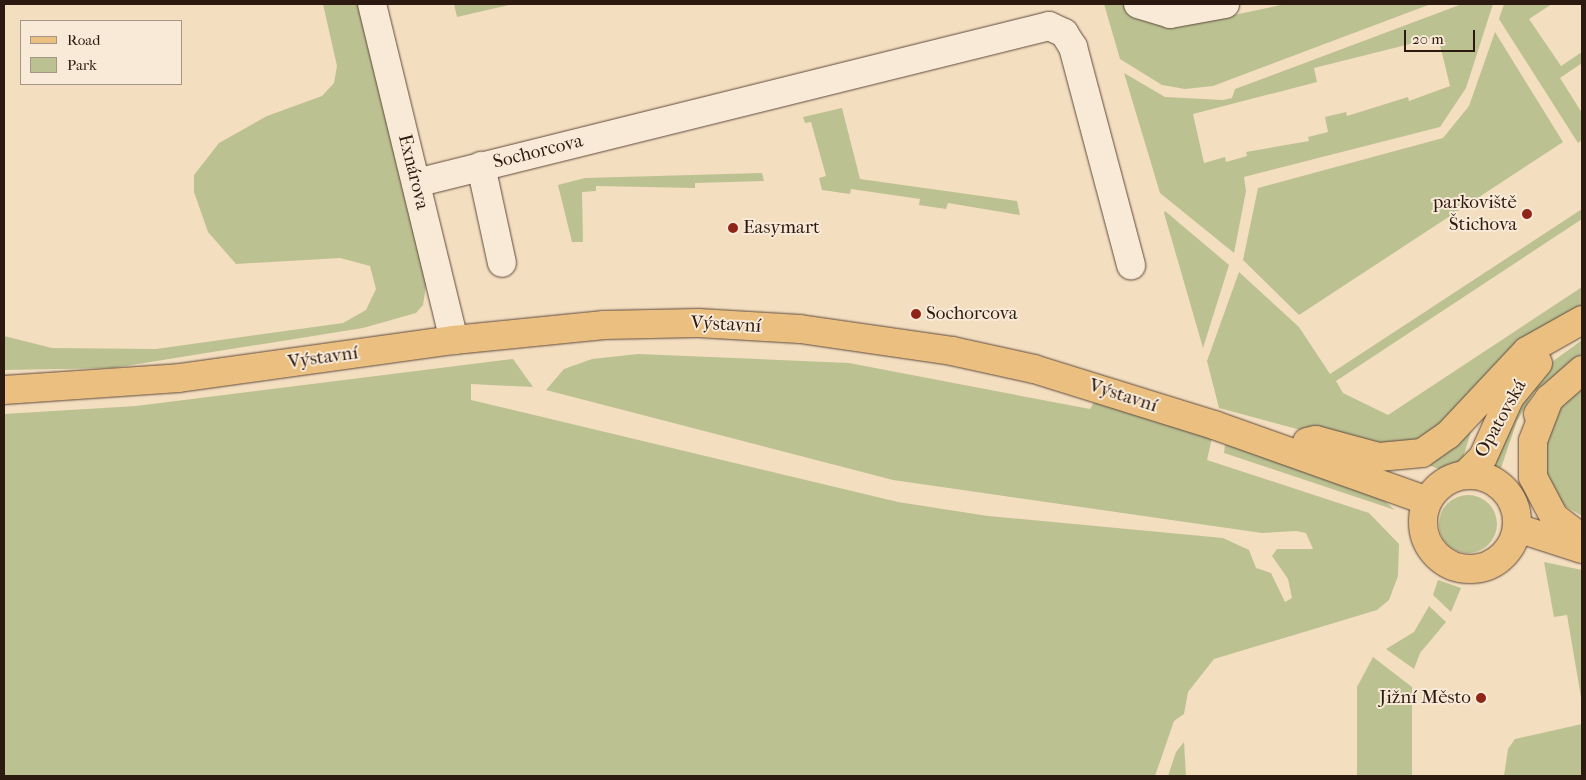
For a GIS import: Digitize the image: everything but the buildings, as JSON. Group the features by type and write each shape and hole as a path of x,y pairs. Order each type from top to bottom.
{"main road":[{"path":"1283,448 1316,440 1379,457 1422,453 1448,435 1527,351 1582,320"},
{"name":"Výstavní","path":"4,390 179,378 454,340 604,325 698,323 800,329 952,351 1034,369 1283,448 1427,500"},
{"name":"Opatovská","path":"1465,475 1483,457 1521,380 1582,324"},
{"name":"Opatovská","path":"1508,494 1526,432 1549,399 1582,370"},
{"path":"1549,399 1533,441 1533,477 1554,517 1582,538"},
{"path":"1465,475 1489,478 1508,494 1517,528 1508,550 1497,561 1461,569 1439,558 1424,538 1422,524 1427,500 1448,479 1465,475"},
{"path":"1517,528 1582,549"}],"street":[{"name":"Exnárova","path":"372,4 454,340"},
{"path":"1138,4 1170,14 1224,4"},
{"name":"Sochorcova","path":"416,183 1049,26 1064,33 1073,47 1131,265"},
{"path":"481,166 502,263"}],"green space":[{"path":"323,4 359,4 427,280 423,305 416,313 363,328 113,368 4,370 4,336 52,348 156,349 343,323 366,310 376,289 370,266 340,258 236,264 208,232 194,192 194,175 219,143 267,116 322,96 334,83 337,66"},
{"path":"454,4 513,4 457,17"},
{"path":"1104,4 1122,4 1181,26 1286,4 1431,4 1213,86 1185,89 1162,85 1120,59"},
{"path":"1462,4 1493,4 1466,88 1440,127 1244,177 1246,191 1234,253 1160,193 1124,73 1165,97 1223,100 1232,98 1235,89","holes":["1438,37 1450,86 1409,101 1408,97 1347,116 1346,112 1325,117 1328,132 1308,137 1309,141 1246,152 1247,156 1226,162 1225,157 1204,163 1193,114 1317,82 1314,68"]},
{"path":"1504,4 1552,4 1529,19 1561,66 1582,52 1582,63 1560,78 1582,113 1582,140 1578,143 1499,19"},
{"path":"1495,32 1563,142 1299,315 1243,260 1258,188 1443,138 1469,106"},
{"path":"842,108 860,179 1017,201 1020,215 948,203 946,209 919,205 920,199 851,189 850,194 822,190 819,178 826,176 811,122 805,123 803,117"},
{"path":"762,173 764,181 695,183 695,188 596,186 596,191 582,192 583,242 572,242 558,185 585,178"},
{"path":"1582,209 1582,219 1336,381 1343,393 1388,415 1582,287 1582,306 1422,441 1371,449 1219,408 1207,361 1239,272 1299,327 1330,374"},
{"path":"1165,211 1229,265 1203,348 1164,213"},
{"path":"1582,340 1582,354 1534,392 1517,421 1501,468 1492,468 1537,373"},
{"path":"638,354 849,363 1090,409 1094,402 1212,438 1207,460 1369,513 1399,544 1398,576 1389,600 1377,610 1214,659 1188,692 1184,714 1174,721 1155,776 4,776 4,414 136,406 513,359 533,387 471,384 471,400 898,502 988,516 1223,538 1249,550 1256,568 1271,573 1285,602 1292,598 1288,579 1272,556 1277,549 1313,549 1306,533 1296,531 1262,533 893,480 546,390 564,369 592,359"},
{"path":"1582,387 1582,516 1563,505 1548,485 1540,445 1559,409"},
{"path":"1472,428 1462,461 1439,469 1428,465"},
{"path":"1225,444 1380,497 1395,510 1224,453"},
{"path":"1462,495 1474,495 1489,503 1497,518 1497,530 1489,545 1474,553 1462,553 1447,545 1439,530 1439,518 1447,503"},
{"path":"1544,562 1582,570 1582,703 1567,615 1554,617"},
{"path":"1438,580 1461,588 1451,612 1433,595"},
{"path":"1429,606 1446,622 1420,653 1414,669 1386,649 1414,632"},
{"path":"1373,657 1412,687 1412,776 1357,776 1357,687"},
{"path":"1582,724 1582,776 1504,776 1508,749 1515,739"},
{"path":"1184,742 1186,776 1168,776 1176,752"}],"place":[{"name":"parkoviště Štichova","path":"1527,214"},
{"name":"Easymart","path":"733,228"},
{"name":"Sochorcova","path":"916,314"},
{"name":"Jižní Město","path":"1481,698"}]}
